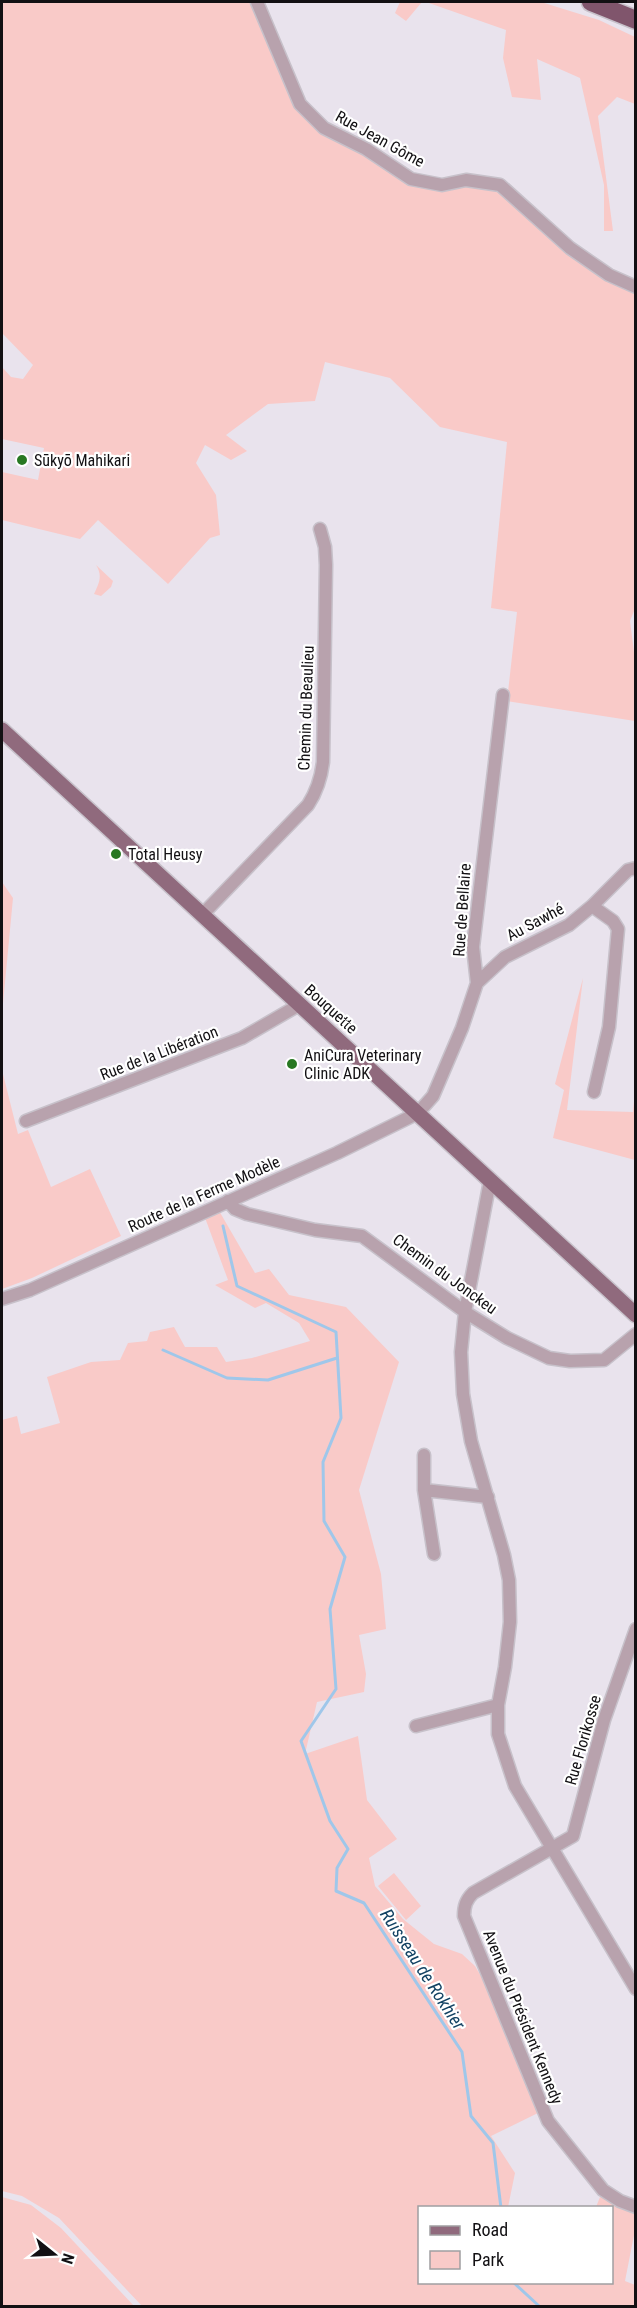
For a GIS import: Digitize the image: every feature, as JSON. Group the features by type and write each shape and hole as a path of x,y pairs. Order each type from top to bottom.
{"highway":[{"path":"591,2 636,20"}],"main road":[{"name":"Bouquette","path":"2,730 636,1315"}],"street":[{"name":"Rue Jean Gôme","path":"257,2 300,104 324,128 366,149 411,179 442,185 466,180 500,185 570,248 609,274 636,287"},
{"name":"Chemin du Beaulieu","path":"202,915 308,805 321,779 326,565 325,547 320,529"},
{"name":"Rue de Bellaire","path":"418,1113 424,1109 433,1096 462,1028 477,983 473,947 503,695"},
{"name":"Au Sawhé","path":"477,983 505,957 569,925 628,870 636,868"},
{"path":"592,906 613,921 618,929 609,1027 594,1092"},
{"name":"Rue de la Libération","path":"26,1121 242,1038 299,1005"},
{"name":"Route de la Ferme Modèle","path":"2,1299 30,1290 382,1133 418,1113"},
{"path":"490,1181 465,1312 461,1352 463,1394 471,1441 509,1580 510,1622 498,1705 498,1734 515,1786 636,1989"},
{"name":"Chemin du Jonckeu","path":"228,1201 235,1209 247,1214 315,1230 362,1236 465,1312 507,1338 549,1358 570,1361 604,1360 636,1334"},
{"path":"424,1455 424,1490 434,1554"},
{"path":"424,1490 488,1497"},
{"name":"Rue Florikosse","path":"551,1848 573,1836 577,1828 596,1746 636,1629"},
{"path":"416,1726 498,1705"},
{"name":"Avenue du Président Kennedy","path":"551,1848 473,1893 465,1902 464,1916 548,2121 603,2190 620,2201 636,2207"}],"green space":[{"path":"2,2 249,2 265,31 296,105 412,183 436,191 469,184 494,189 588,269 635,292 636,606 630,621 636,668 635,721 507,701 517,612 491,608 507,442 440,427 390,378 325,362 315,401 268,404 226,435 247,451 231,460 205,445 196,463 216,495 220,535 210,538 168,584 98,520 80,539 2,520 2,472 38,480 44,448 2,439 2,367 11,377 23,379 33,365 2,333"},
{"path":"400,2 422,2 406,21 395,13"},
{"path":"426,2 541,2 599,20 635,37 635,104 617,97 598,116 613,231 604,231 604,185 580,78 537,59 541,100 512,97 503,58 506,30"},
{"path":"96,565 113,581 111,587 101,596 94,594 100,576"},
{"path":"2,882 13,898 2,1014"},
{"path":"583,978 567,1110 633,1112 635,1090 635,1160 553,1138 564,1090 555,1084"},
{"path":"2,1070 18,1134 28,1130 51,1187 90,1169 121,1236 32,1278 2,1289"},
{"path":"218,1209 255,1273 269,1269 289,1295 346,1307 399,1362 359,1490 381,1574 386,1629 359,1635 366,1674 364,1692 317,1702 305,1754 358,1736 367,1800 397,1839 369,1858 375,1886 403,1919 434,1944 462,1954 475,1966 486,1985 538,2113 491,2136 515,2173 508,2206 418,2206 418,2284 613,2284 613,2206 596,2206 600,2197 635,2210 635,2230 625,2281 635,2285 635,2306 142,2306 59,2218 22,2196 2,2191 2,1420 17,1416 21,1434 60,1423 47,1377 91,1362 120,1360 128,1343 147,1341 150,1332 174,1327 185,1347 217,1347 226,1362 252,1358 310,1341 299,1323 266,1303 255,1308 215,1285 228,1280 204,1215"},
{"path":"394,1873 421,1906 406,1920 378,1886"},
{"path":"2,2197 31,2205 61,2228 134,2306 2,2306"}],"waterway":[{"name":"Ruisseau de Rokhier","path":"223,1226 237,1286 336,1332 341,1418 323,1462 324,1521 345,1557 330,1609 336,1689 301,1741 330,1821 348,1849 337,1868 336,1891 364,1903 462,2052 471,2116 493,2143 501,2206"},
{"name":"Ruisseau de Rokhier","path":"163,1350 227,1378 268,1380 337,1358"},
{"name":"Ruisseau de Rokhier","path":"515,2284 539,2306"}],"place":[{"name":"Sūkyō Mahikari","path":"22,460"},
{"name":"Total Heusy","path":"116,854"},
{"name":"AniCura Veterinary Clinic ADK","path":"292,1064"}]}
